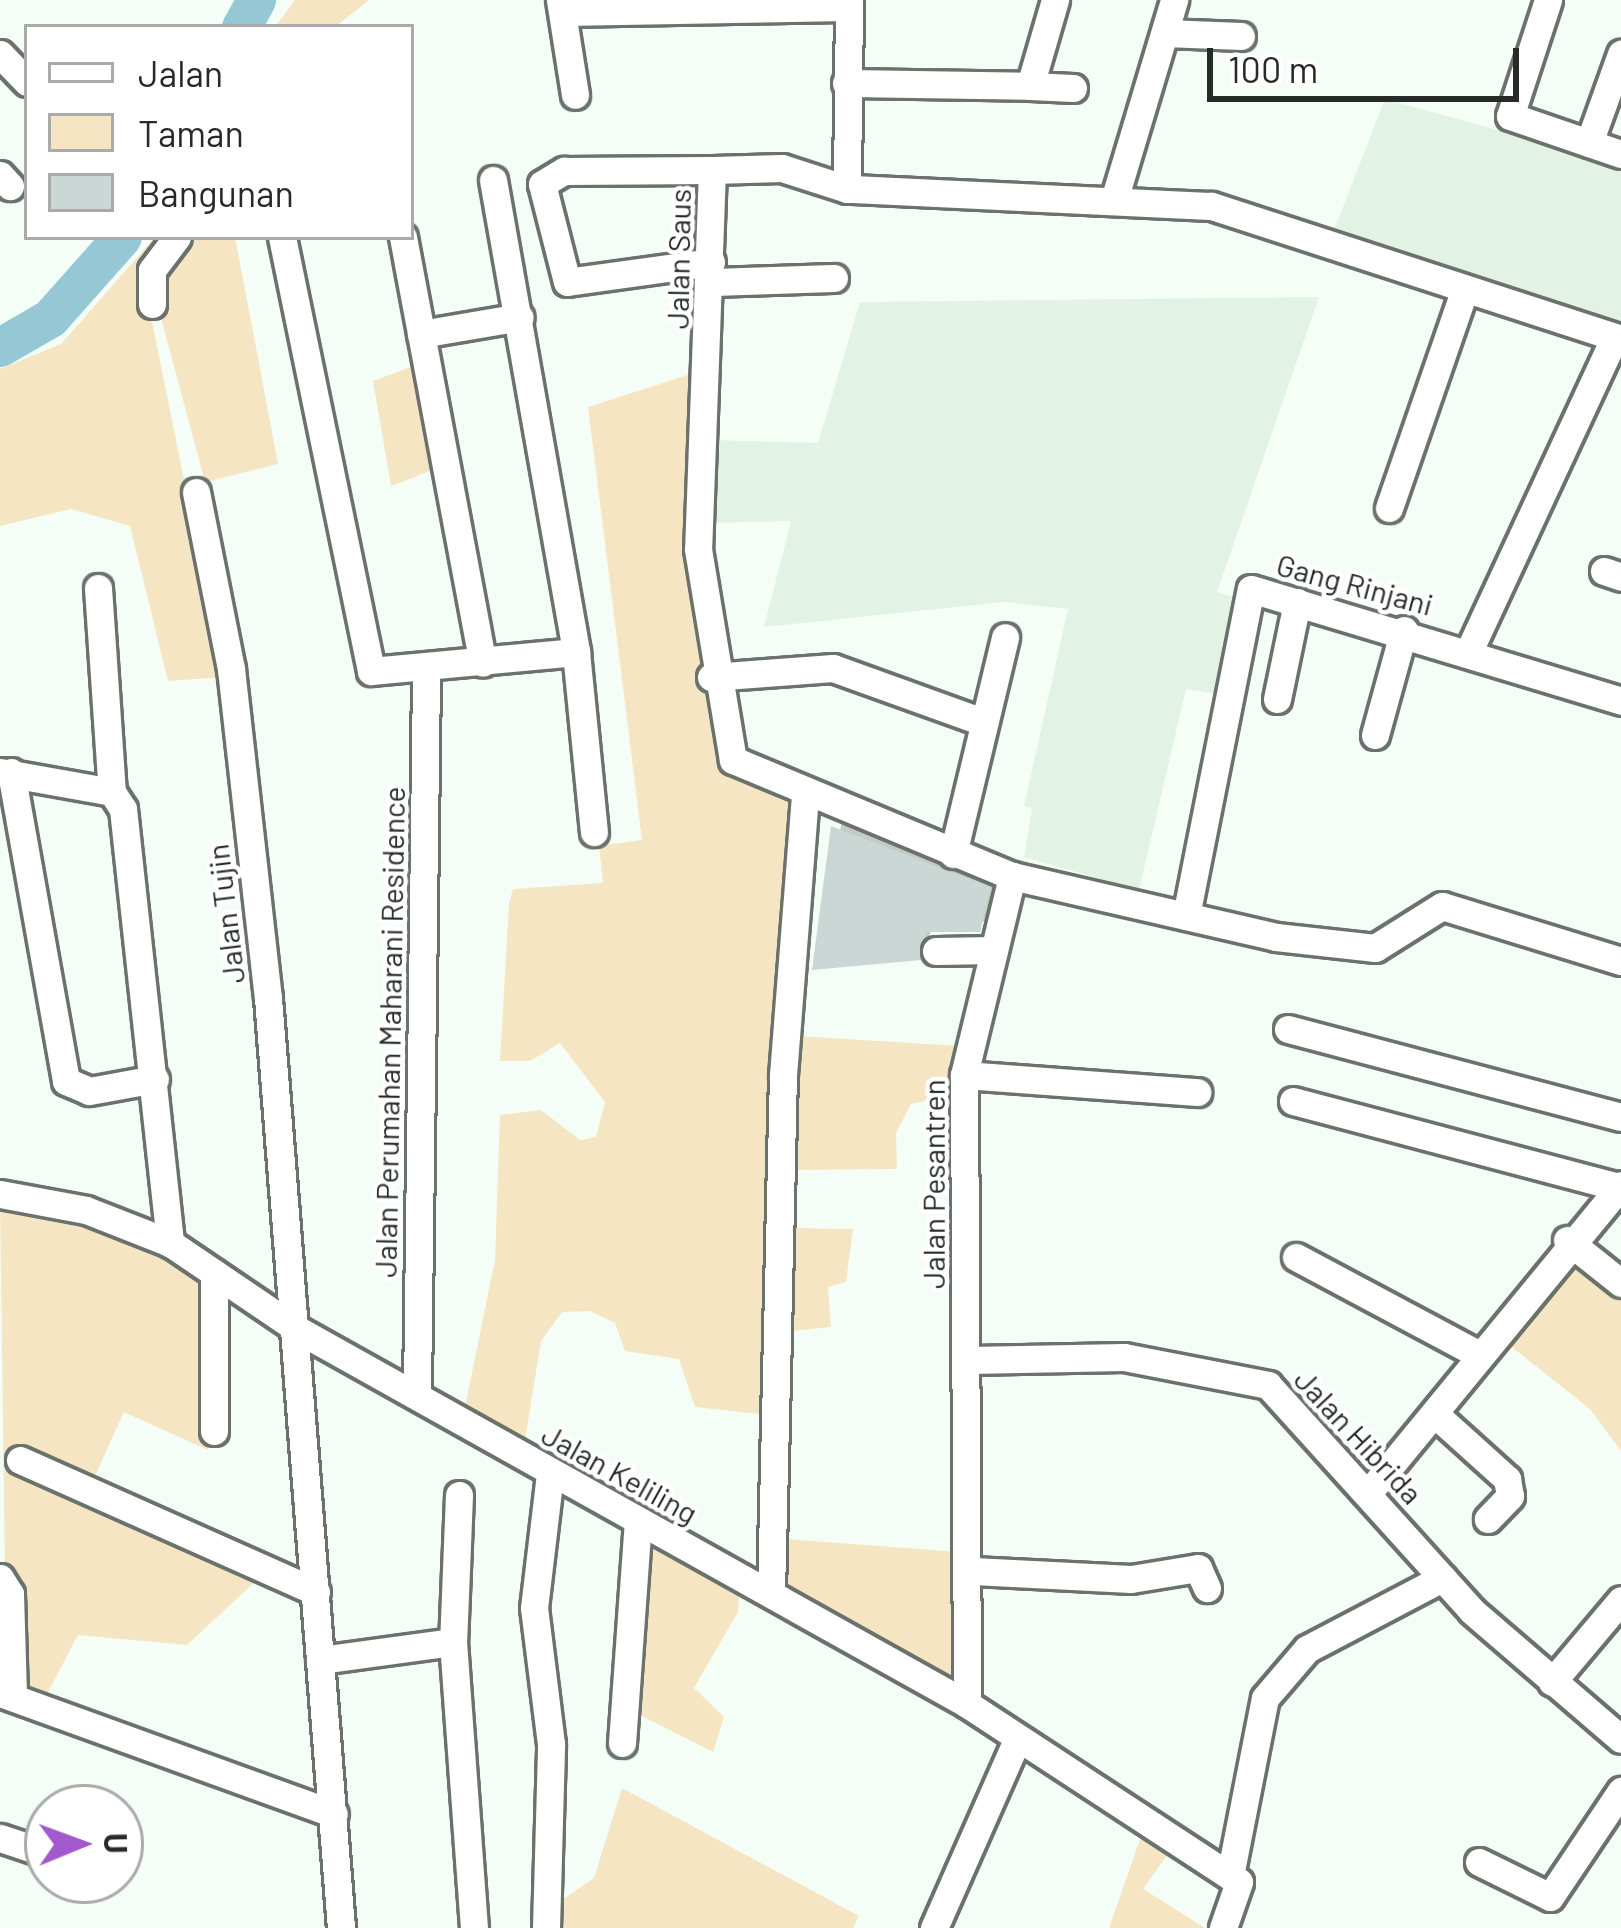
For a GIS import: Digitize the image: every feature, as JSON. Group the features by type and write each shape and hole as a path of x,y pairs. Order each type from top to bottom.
{"street":[{"path":"1030,86 1055,0"},
{"path":"1115,197 1174,0"},
{"path":"1548,0 1507,109 1621,154"},
{"path":"575,95 562,6 849,4 847,189"},
{"path":"1165,33 1241,36"},
{"path":"0,54 24,79"},
{"path":"1589,143 1621,54"},
{"path":"846,82 1073,88"},
{"name":"Jalan Saus","path":"1012,876 805,797 733,760 711,677 698,549 712,170 782,168 847,189 1115,197 1227,209 1618,338"},
{"path":"712,170 564,171 542,184 567,282 711,272 834,278"},
{"path":"493,180 575,652 594,832"},
{"path":"152,304 152,270 175,240"},
{"path":"283,240 371,670 426,672 575,652"},
{"path":"404,240 483,663"},
{"path":"1389,508 1466,289"},
{"path":"421,334 520,317"},
{"path":"1469,651 1618,338"},
{"name":"Jalan Tujin","path":"196,493 231,669 300,1331 341,1928"},
{"path":"98,588 112,792 123,809 170,1243"},
{"name":"Gang Rinjani","path":"1186,916 1251,590 1404,630 1621,701"},
{"path":"1277,699 1297,602"},
{"path":"1375,735 1404,630"},
{"path":"953,854 1005,637"},
{"path":"711,677 833,668 983,722"},
{"name":"Jalan Perumahan Maharani Residence","path":"417,1391 426,672"},
{"path":"112,792 6,772 66,1081 89,1091 154,1079"},
{"path":"771,1594 783,1075 805,797"},
{"path":"1012,876 1186,916 1375,948 1442,906 1621,961"},
{"name":"Jalan Pesantren","path":"967,1705 973,1570 964,1076 1012,876"},
{"path":"936,951 994,950"},
{"path":"1288,1029 1621,1118"},
{"path":"964,1076 1197,1092"},
{"path":"1293,1101 1620,1186 1567,1240 1436,1415 1370,1492"},
{"name":"Jalan Keliling","path":"0,1194 86,1210 170,1243 300,1331 417,1391 550,1474 967,1705 1230,1876"},
{"path":"1567,1240 1621,1283"},
{"path":"1296,1257 1478,1354"},
{"path":"214,1273 214,1431"},
{"name":"Jalan Hibrida","path":"969,1360 1124,1357 1244,1374 1287,1399 1442,1578 1552,1682 1621,1739"},
{"path":"1436,1415 1507,1479 1510,1496 1488,1519"},
{"path":"20,1460 316,1592"},
{"path":"546,1928 551,1744 534,1608 550,1474"},
{"path":"459,1495 453,1642 473,1928"},
{"path":"638,1522 622,1743 640,1725"},
{"path":"973,1570 1131,1580 1198,1568 1207,1588"},
{"path":"0,1578 10,1594 6,1695 334,1814"},
{"path":"1223,1928 1240,1890 1230,1876 1265,1698 1307,1649 1442,1578"},
{"path":"1552,1682 1621,1600"},
{"path":"320,1660 453,1642"},
{"path":"934,1928 1017,1740"},
{"path":"1479,1862 1550,1897 1621,1791"}],"shaded area":[{"path":"1385,99 1621,164 1621,330 1331,238"},
{"path":"1319,297 1217,592 1243,600 1224,695 1186,689 1139,890 1024,857 1032,809 1024,806 1068,609 1004,602 764,627 791,521 707,523 714,440 818,443 860,302"}],"green space":[{"path":"295,0 369,0 339,24 277,24"},
{"path":"152,240 172,240 145,287 224,677 168,681 130,526 71,509 0,526 0,369 61,344"},
{"path":"195,240 236,240 278,464 205,482 160,314 159,283"},
{"path":"419,364 440,467 391,486 373,381"},
{"path":"697,372 693,587 709,719 731,775 800,803 781,1035 960,1046 956,1094 911,1104 896,1133 897,1169 796,1170 793,1228 853,1229 846,1282 828,1287 831,1327 792,1331 782,1448 768,1415 695,1407 679,1359 625,1351 615,1323 590,1311 562,1312 541,1341 525,1440 505,1439 465,1407 495,1260 500,1115 541,1110 580,1140 596,1137 605,1102 560,1043 530,1061 500,1061 509,904 513,889 603,883 599,846 642,840 588,407"},
{"path":"0,1202 114,1224 207,1276 208,1450 124,1412 84,1500 261,1576 187,1645 78,1635 45,1698 20,1692 5,1570"},
{"path":"1566,1248 1621,1292 1621,1451 1590,1409 1498,1336"},
{"path":"643,1529 740,1585 738,1612 694,1688 724,1717 713,1752 634,1712"},
{"path":"786,1539 958,1552 961,1686 780,1592"},
{"path":"622,1788 859,1916 853,1928 555,1928 562,1900 594,1878"},
{"path":"1145,1825 1175,1844 1143,1889 1205,1928 1109,1928"}],"building":[{"path":"831,826 991,887 980,932 926,932 921,960 812,970"}],"waterway":[{"path":"243,24 256,0"},
{"path":"0,347 50,318 119,240"}]}
